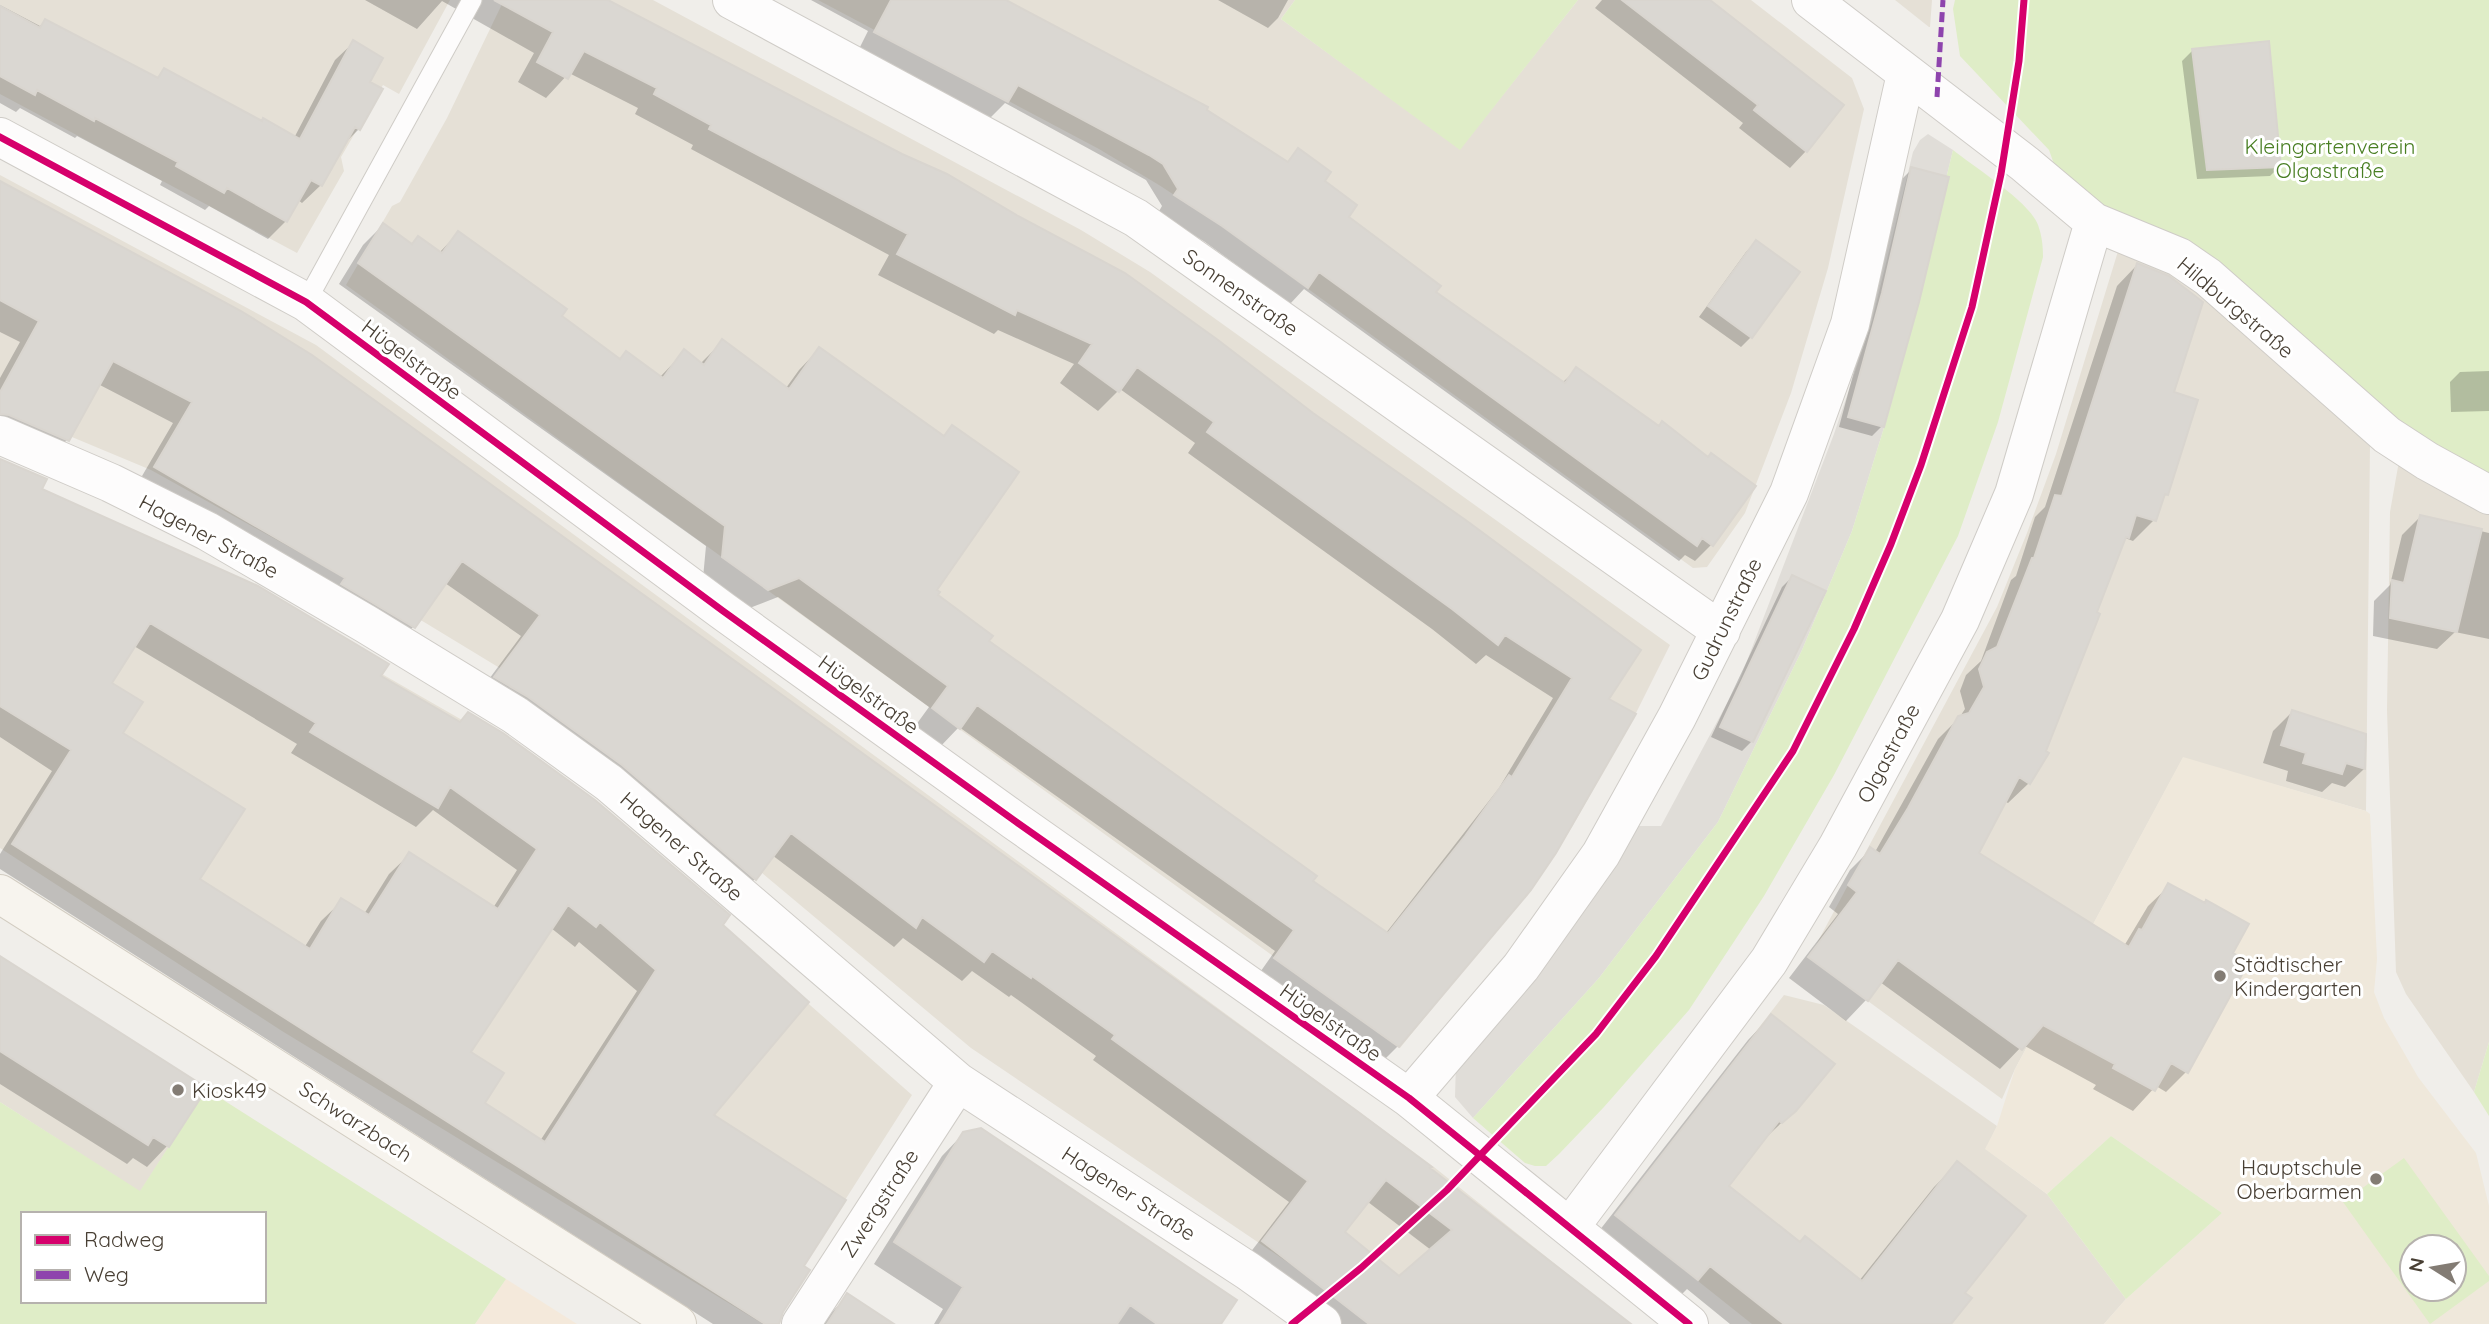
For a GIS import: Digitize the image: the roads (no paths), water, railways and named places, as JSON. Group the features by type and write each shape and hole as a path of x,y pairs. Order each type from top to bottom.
{"street":[{"name":"Sonnenstraße","path":"732,0 1136,218 1721,631"},
{"name":"Hildburgstraße","path":"1811,0 2025,164 2094,222 2179,257 2208,277 2387,435 2427,461 2489,495"},
{"name":"Gudrunstraße","path":"1409,1098 1521,967 1601,853 1663,744 1788,493 1850,324 1906,74"},
{"name":"Hügelstraße","path":"0,137 306,302 723,611 1026,829 1409,1098 1689,1324"},
{"name":"Olgastraße","path":"1570,1227 1769,961 1838,846 1960,620 2014,494 2094,222"},
{"name":"Hagener Straße","path":"0,435 111,483 207,531 515,715 609,783 958,1082 1248,1270 1322,1324"},
{"name":"Schwarzbach","path":"0,894 677,1324"},
{"name":"Zwergstraße","path":"801,1324 958,1082"}],"lane":[{"path":"306,302 472,0"}],"place":[{"name":"Städtischer Kindergarten","path":"2220,976"},
{"name":"Kiosk49","path":"178,1090"},
{"name":"Hauptschule Oberbarmen","path":"2376,1179"}],"park label":[{"name":"Kleingartenverein Olgastraße","path":"2330,158"}]}
